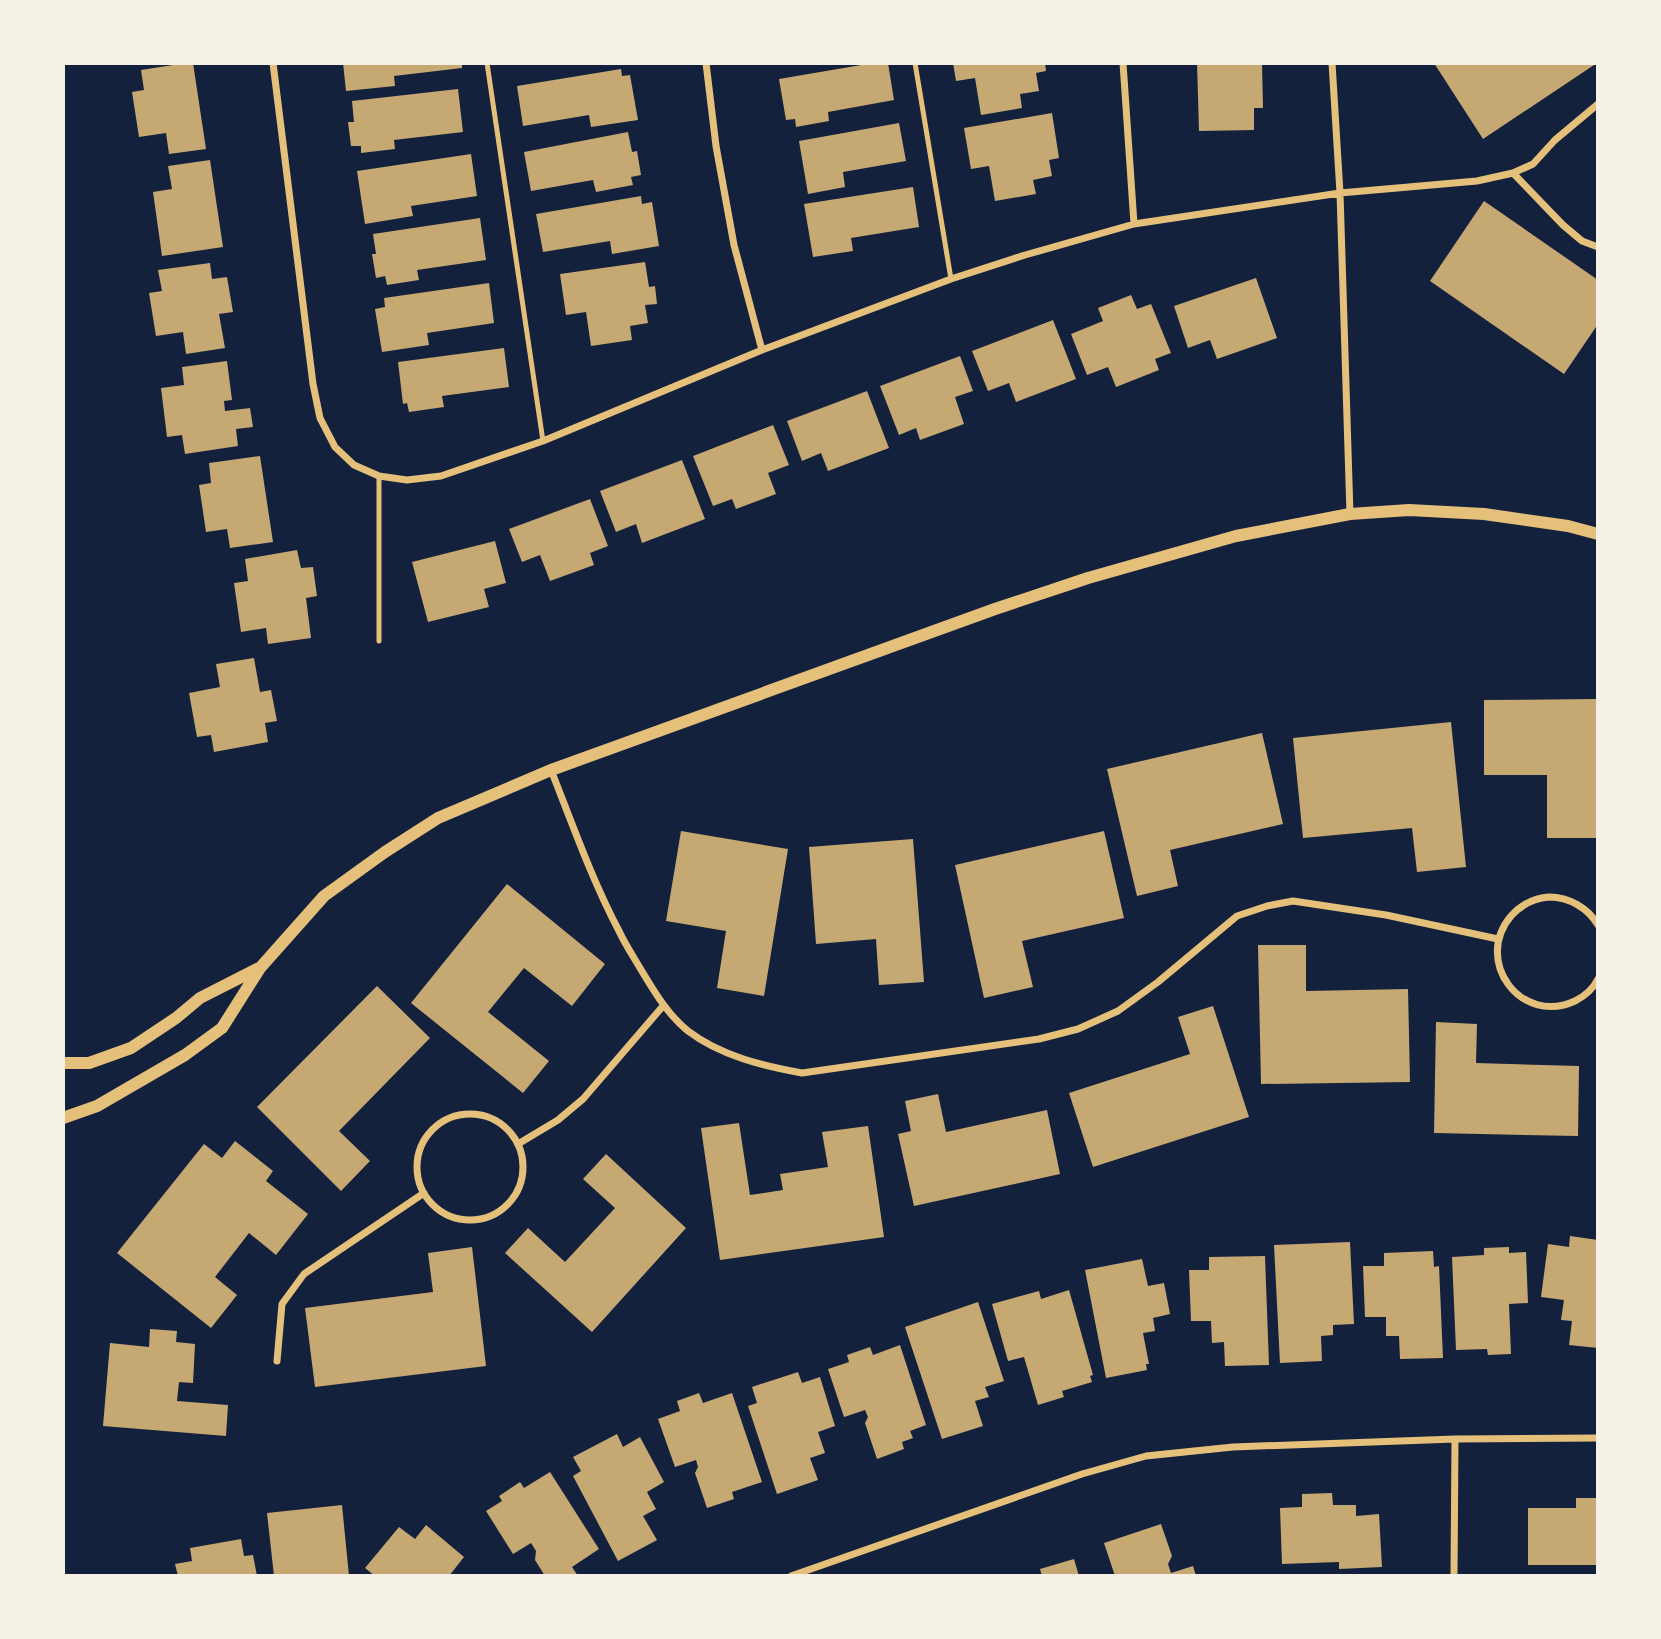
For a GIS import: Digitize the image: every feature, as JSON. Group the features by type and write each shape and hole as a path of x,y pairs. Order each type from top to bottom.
{"street":[{"path":"273,63 313,384 320,418 335,447 354,465 379,476 407,480 440,475 543,441 762,350 951,279 1134,224 1340,193 1478,181 1513,173 1533,164 1555,140 1598,104"},
{"path":"706,63 716,146 734,245 762,350"},
{"path":"1123,63 1134,224"},
{"path":"1332,63 1340,193 1350,514"},
{"path":"1513,173 1563,226 1582,241 1598,247"},
{"path":"63,1118 97,1106 185,1055 222,1028 260,968 324,897 386,852 438,818 551,769 995,609 1088,578 1236,536 1350,514 1409,510 1484,514 1569,526 1598,534"},
{"path":"551,769 619,932 663,1006 687,1030 707,1043 770,1067 802,1073 1039,1040 1078,1029 1118,1011 1158,982 1237,916 1267,906 1293,901 1386,915 1498,939"},
{"path":"1598,925 1580,905 1564,899 1548,897 1530,901 1516,910 1505,923 1498,939 1497,958 1502,976 1514,991 1529,1002 1547,1007 1566,1005 1583,997 1598,979"},
{"path":"63,1063 89,1063 131,1048 176,1018 200,998 260,968"},
{"path":"518,1144 558,1120 583,1099 663,1006"},
{"path":"462,1114 479,1114 495,1120 509,1130 518,1144 523,1162 522,1180 515,1197 502,1210 486,1218 469,1221 451,1217 435,1208 424,1193 418,1177 422,1144 432,1130 446,1119 462,1114"},
{"path":"277,1361 282,1304 304,1274 424,1193"},
{"path":"791,1576 1082,1474 1146,1456 1233,1447 1455,1439 1598,1438"},
{"path":"1454,1576 1455,1439"}],"lane":[{"path":"487,63 543,441"},
{"path":"915,63 951,279"},
{"path":"379,476 379,641"}],"building":[{"path":"193,63 206,149 169,154 166,133 139,137 132,92 144,90 141,70"},
{"path":"343,63 462,63 462,68 394,76 395,86 346,91"},
{"path":"873,63 888,63 894,100 828,112 829,121 796,127 795,119 786,120 779,79"},
{"path":"953,63 1045,63 1046,71 1036,73 1039,91 1020,94 1022,108 981,115 975,78 956,81"},
{"path":"1197,63 1262,63 1263,108 1254,108 1254,130 1199,131"},
{"path":"1434,63 1597,63 1483,139"},
{"path":"621,69 622,76 630,75 638,120 591,127 589,115 523,126 517,86"},
{"path":"458,89 463,132 394,140 395,149 361,153 361,146 351,146 348,122 354,122 352,101"},
{"path":"1052,113 1059,158 1049,160 1052,176 1033,180 1036,194 995,201 989,166 971,169 964,128"},
{"path":"899,123 906,161 843,172 845,187 808,194 799,141"},
{"path":"628,132 632,152 637,151 641,175 631,177 633,185 596,192 593,180 531,191 524,152"},
{"path":"471,154 477,196 411,206 413,216 365,224 357,171"},
{"path":"210,160 223,247 162,256 153,192 172,189 168,166"},
{"path":"913,187 919,227 851,238 853,251 813,257 804,204"},
{"path":"641,196 642,204 652,202 659,246 612,254 610,241 543,252 536,214"},
{"path":"1484,201 1598,280 1598,324 1564,374 1430,281"},
{"path":"480,218 486,260 417,270 419,280 387,285 385,276 376,278 372,254 376,254 373,234"},
{"path":"645,262 649,287 655,286 657,304 645,305 648,323 630,326 632,340 591,346 586,312 566,315 560,274"},
{"path":"210,263 212,279 227,277 233,312 219,314 225,348 186,354 183,332 156,336 149,293 162,291 158,270"},
{"path":"1256,278 1277,338 1217,359 1210,340 1188,348 1174,306"},
{"path":"489,283 494,323 427,333 429,345 382,352 375,309 385,307 384,298"},
{"path":"1131,295 1137,309 1151,304 1171,353 1155,359 1159,370 1116,387 1108,367 1087,375 1071,334 1103,321 1098,308"},
{"path":"1053,320 1076,379 1016,402 1009,383 988,391 972,351"},
{"path":"504,348 509,387 442,396 444,407 409,412 407,403 403,404 398,362"},
{"path":"960,356 973,391 955,397 964,424 920,440 916,428 899,435 880,386"},
{"path":"227,361 232,400 224,401 225,411 250,408 253,427 236,429 238,446 185,454 182,435 167,437 161,388 184,385 182,367"},
{"path":"867,391 889,448 828,471 821,453 802,461 787,421"},
{"path":"773,425 789,465 768,473 776,494 736,509 732,499 713,506 693,456"},
{"path":"260,456 273,542 230,548 227,529 206,532 199,485 211,483 209,463"},
{"path":"682,460 705,519 642,543 636,524 616,532 600,491"},
{"path":"590,499 608,546 590,553 594,565 550,581 540,555 522,562 509,529"},
{"path":"495,541 506,583 484,589 489,607 428,622 412,562"},
{"path":"297,550 301,568 313,567 317,596 306,598 311,638 268,644 266,628 241,632 234,583 248,581 245,559"},
{"path":"254,658 260,692 271,690 277,721 265,723 268,742 214,752 211,735 197,737 189,693 220,687 216,664"},
{"path":"1598,699 1598,838 1547,838 1547,775 1484,775 1484,700"},
{"path":"1451,722 1466,867 1417,872 1412,828 1303,838 1293,738"},
{"path":"1262,733 1283,824 1170,850 1178,886 1137,896 1107,769"},
{"path":"681,831 788,849 764,996 717,988 726,931 666,921"},
{"path":"1104,831 1124,918 1022,941 1033,987 984,998 955,865"},
{"path":"913,839 924,982 879,985 876,939 816,944 809,847"},
{"path":"507,884 605,964 572,1006 524,968 488,1012 549,1061 523,1093 411,1003"},
{"path":"1258,945 1306,945 1306,991 1408,989 1410,1082 1261,1084"},
{"path":"377,986 430,1038 339,1131 370,1161 341,1191 257,1107"},
{"path":"1213,1006 1249,1117 1093,1167 1069,1093 1190,1054 1178,1017"},
{"path":"1436,1022 1477,1024 1476,1063 1579,1066 1578,1136 1434,1133"},
{"path":"938,1094 946,1132 1047,1110 1060,1174 914,1206 898,1134 911,1131 905,1101"},
{"path":"739,1123 750,1195 783,1190 780,1174 828,1167 822,1132 868,1126 884,1237 720,1260 701,1128"},
{"path":"235,1141 273,1171 266,1181 308,1214 276,1255 249,1233 215,1277 237,1295 211,1328 117,1253 204,1144 222,1158"},
{"path":"606,1154 686,1228 592,1332 505,1253 528,1228 565,1262 615,1208 583,1179"},
{"path":"1570,1236 1598,1240 1598,1348 1569,1345 1572,1321 1561,1320 1564,1300 1541,1297 1548,1244 1569,1247"},
{"path":"1350,1242 1354,1324 1333,1325 1333,1335 1321,1336 1322,1361 1280,1363 1274,1245"},
{"path":"472,1247 486,1366 315,1387 305,1308 433,1292 428,1253"},
{"path":"1509,1247 1509,1253 1526,1252 1528,1303 1509,1304 1511,1354 1488,1355 1487,1349 1456,1350 1452,1257 1484,1255 1484,1248"},
{"path":"1433,1251 1434,1267 1439,1266 1443,1358 1400,1359 1399,1336 1386,1336 1386,1317 1365,1317 1363,1266 1384,1266 1384,1253"},
{"path":"1265,1256 1269,1365 1225,1366 1224,1342 1212,1343 1211,1321 1191,1321 1189,1270 1209,1270 1209,1257"},
{"path":"1142,1259 1148,1286 1164,1283 1170,1314 1153,1318 1155,1331 1143,1333 1149,1364 1146,1364 1147,1370 1106,1378 1085,1270"},
{"path":"1069,1290 1093,1375 1090,1376 1092,1382 1062,1391 1064,1397 1038,1405 1024,1357 1008,1361 992,1304 1039,1291 1041,1299"},
{"path":"978,1302 1004,1381 985,1387 989,1397 975,1401 983,1426 942,1439 905,1327"},
{"path":"150,1329 177,1331 176,1342 195,1344 193,1383 179,1382 177,1401 228,1405 226,1436 103,1426 110,1343 149,1347"},
{"path":"900,1345 926,1425 910,1431 913,1438 902,1442 904,1449 877,1459 865,1423 868,1417 865,1410 844,1417 828,1369 849,1362 847,1355 870,1347 873,1355"},
{"path":"798,1372 802,1383 820,1377 835,1426 818,1432 825,1453 810,1458 818,1480 777,1494 748,1406 757,1403 752,1387"},
{"path":"699,1393 703,1403 732,1393 762,1482 732,1492 734,1499 707,1508 695,1473 698,1467 696,1460 675,1467 658,1419 680,1411 677,1401"},
{"path":"617,1434 623,1447 640,1437 664,1482 647,1492 656,1509 643,1516 657,1540 618,1561 573,1476 581,1471 573,1457"},
{"path":"550,1472 599,1549 572,1567 578,1576 545,1576 535,1560 536,1551 531,1543 513,1554 486,1511 502,1501 499,1496 520,1482 524,1488"},
{"path":"1332,1493 1333,1505 1356,1505 1356,1516 1379,1514 1382,1567 1339,1569 1339,1562 1282,1564 1280,1508 1302,1507 1302,1494"},
{"path":"1576,1498 1598,1498 1598,1565 1528,1565 1528,1508 1576,1508"},
{"path":"342,1505 349,1576 274,1576 267,1513"},
{"path":"1161,1524 1172,1556 1168,1564 1171,1573 1193,1566 1196,1576 1115,1576 1104,1543"},
{"path":"426,1525 464,1557 449,1576 375,1576 365,1568 399,1527 415,1539"},
{"path":"241,1539 244,1556 253,1555 257,1576 178,1576 175,1564 192,1561 190,1548"},
{"path":"1074,1559 1079,1576 1042,1576 1040,1569"}]}
